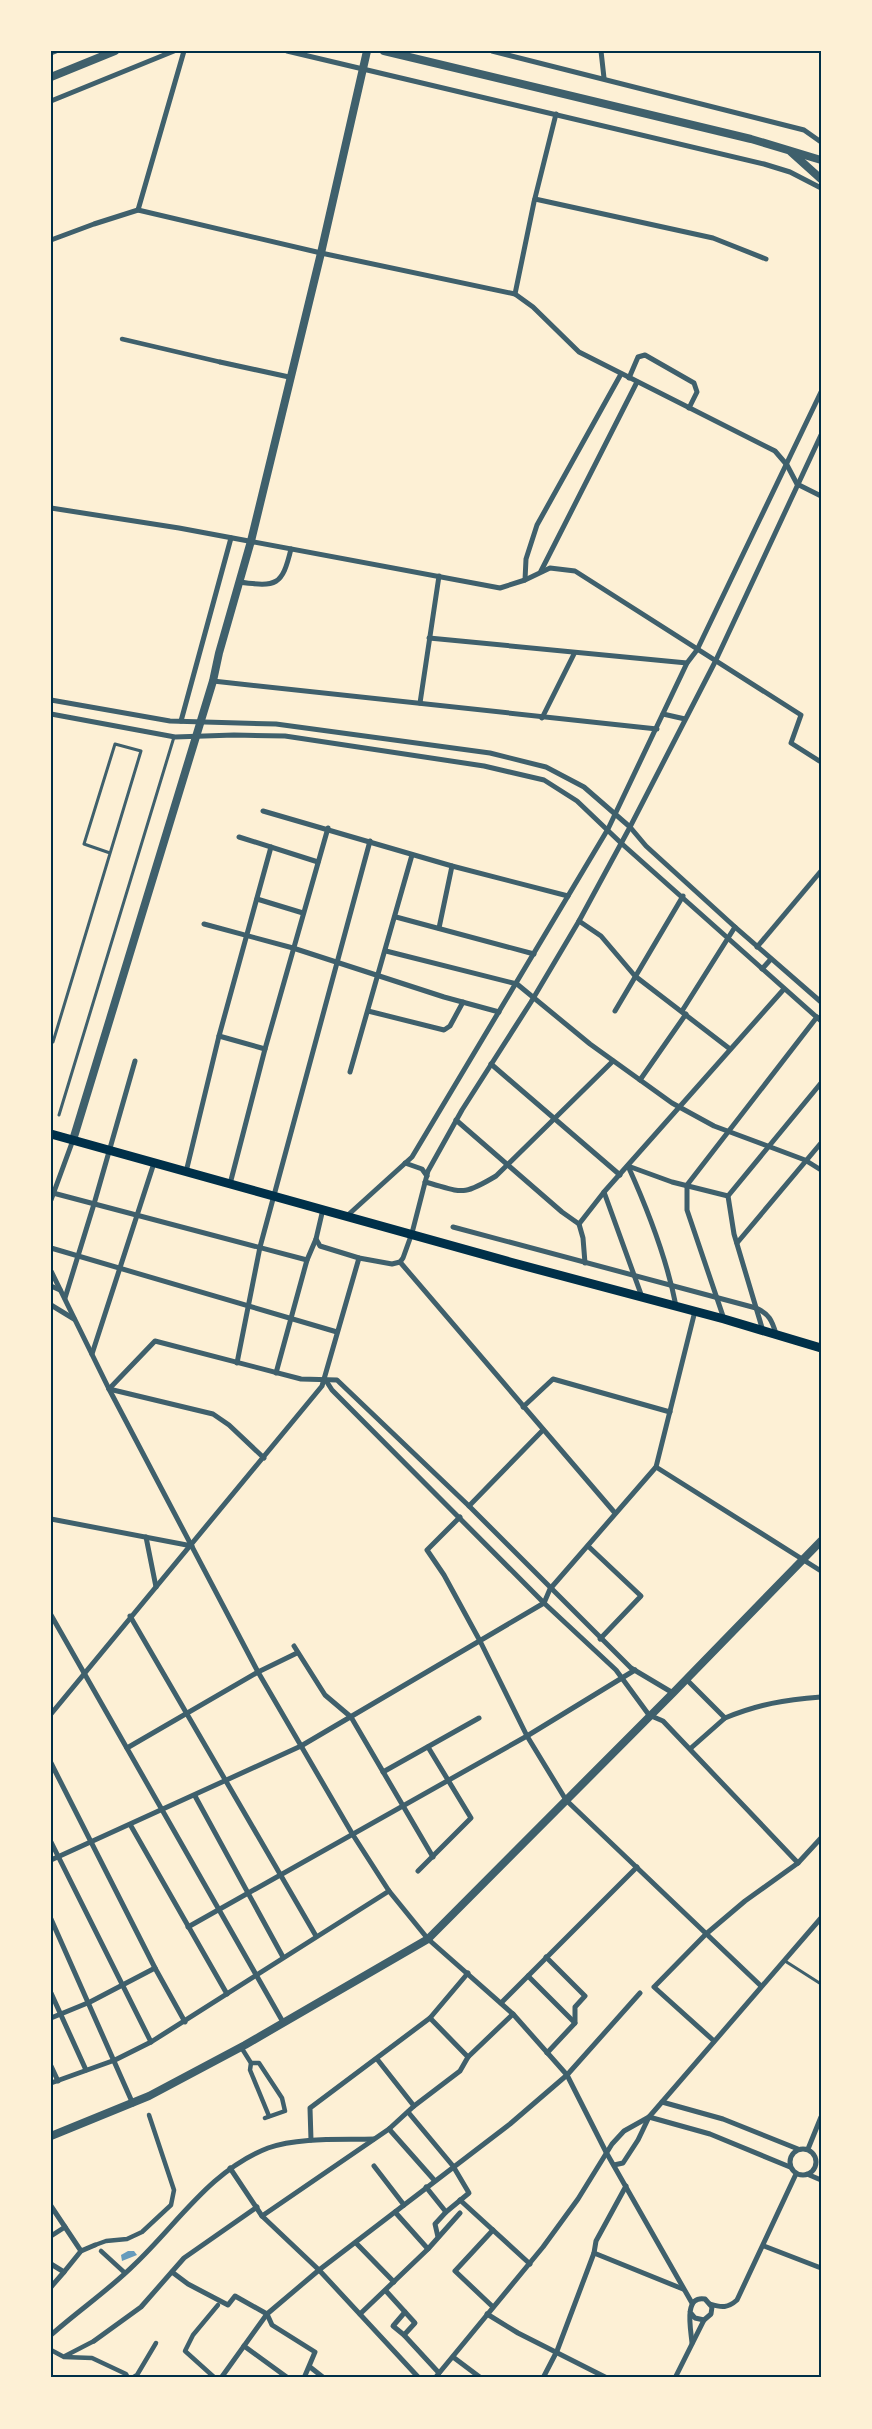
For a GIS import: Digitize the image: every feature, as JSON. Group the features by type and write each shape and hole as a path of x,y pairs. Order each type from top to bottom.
{"main road":[{"path":"51,1134 230,1185 323,1208 724,1319 821,1348"}],"street":[{"path":"51,53 56,51"},
{"path":"51,77 115,51"},
{"path":"51,101 174,51"},
{"path":"138,210 184,51"},
{"path":"287,51 764,164 790,172 821,188"},
{"path":"51,1200 73,1140 213,681 251,541 321,253 367,51"},
{"path":"384,51 751,139 821,160"},
{"path":"492,51 804,130 821,142"},
{"path":"601,51 604,78"},
{"path":"515,294 535,198 556,114"},
{"path":"790,151 821,179"},
{"path":"535,198 714,238 766,259"},
{"path":"51,240 138,210 321,253 515,294 533,307 579,352 775,451 787,465 798,484 821,496"},
{"path":"122,339 290,377"},
{"path":"629,378 638,357 645,355 694,383 697,392 689,408"},
{"path":"524,580 526,559 537,525 621,374"},
{"path":"540,571 636,382"},
{"path":"348,1215 412,1157 608,830 625,790 664,714 687,663 697,650 821,392"},
{"path":"400,1262 412,1234 426,1180 456,1120 580,921 715,662 821,435"},
{"path":"51,508 251,541 500,588 550,568 575,572 801,715 791,743 821,762"},
{"path":"181,721 232,538"},
{"path":"239,582 260,585 275,582 285,573 291,549"},
{"path":"420,703 439,576"},
{"path":"429,638 574,654 687,663"},
{"path":"542,718 574,654"},
{"path":"213,681 656,729"},
{"path":"51,700 181,721 276,724 411,742 490,753 546,767 584,787 630,827 646,846 757,947 821,1002"},
{"path":"51,714 174,737 285,736 484,766 544,780 577,801 621,843 683,896 819,1019 686,1185 688,1210 724,1319"},
{"path":"664,714 685,719"},
{"path":"386,752 388,739"},
{"path":"408,755 411,742"},
{"path":"263,811 328,828 412,855 568,896"},
{"path":"230,1185 265,1049 328,828"},
{"path":"239,837 318,862"},
{"path":"237,1363 260,1248 370,841"},
{"path":"186,1172 218,1036 248,936 271,847"},
{"path":"350,1072 396,917 412,855"},
{"path":"439,928 452,866"},
{"path":"757,947 821,871"},
{"path":"615,1011 683,896"},
{"path":"257,899 303,913"},
{"path":"396,917 534,954"},
{"path":"580,921 601,936 635,976 730,1049"},
{"path":"204,924 293,948 336,963 499,1012"},
{"path":"640,1080 684,1012 735,927"},
{"path":"386,950 517,984 613,1061 681,1108 730,1132 805,1160 821,1170"},
{"path":"762,969 771,959"},
{"path":"579,1224 604,1192 681,1108 730,1049 784,989"},
{"path":"368,1011 444,1030 450,1026 463,1002"},
{"path":"218,1036 265,1049"},
{"path":"64,1298 79,1256 135,1061"},
{"path":"426,1180 464,1192 474,1189 508,1166 613,1061"},
{"path":"491,1064 620,1175"},
{"path":"763,1331 737,1243 728,1206 728,1196 821,1083"},
{"path":"456,1120 562,1212 579,1224 583,1238 585,1263"},
{"path":"737,1243 821,1143"},
{"path":"92,1354 154,1163"},
{"path":"405,1163 422,1169 426,1180"},
{"path":"628,1166 686,1185 728,1196"},
{"path":"628,1166 672,1286 676,1306"},
{"path":"604,1192 642,1297"},
{"path":"53,1193 307,1260"},
{"path":"276,1373 307,1260 316,1239 323,1208"},
{"path":"453,1227 756,1308 767,1314 772,1320 776,1335"},
{"path":"316,1239 320,1246 359,1258 392,1264 400,1262"},
{"path":"51,1248 336,1332"},
{"path":"51,1714 130,1616 192,1546 322,1386 336,1332 359,1258"},
{"path":"400,1262 615,1513"},
{"path":"51,1271 109,1389 258,1672 353,1835 389,1890 428,1939 513,2014 566,2075 606,2152 692,2303 690,2312 692,2343"},
{"path":"51,1286 61,1290"},
{"path":"51,1305 75,1319"},
{"path":"51,1860 131,1826 301,1746 544,1603 550,1589 656,1467 695,1311"},
{"path":"109,1389 155,1341 301,1379 337,1380 634,1670 673,1693"},
{"path":"324,1379 332,1390 544,1603 623,1678 649,1715 664,1721 798,1863"},
{"path":"523,1407 553,1379 670,1412"},
{"path":"109,1389 213,1414 229,1425 264,1458"},
{"path":"468,1506 543,1430"},
{"path":"656,1467 802,1558 821,1572"},
{"path":"460,1517 427,1550 444,1575 528,1736 566,1800 761,1986"},
{"path":"51,1519 192,1546"},
{"path":"146,1536 156,1587"},
{"path":"51,2136 134,2104 240,2047 428,1939 673,1693 802,1558 821,1541"},
{"path":"588,1546 642,1596 600,1638"},
{"path":"51,1615 283,2022"},
{"path":"130,1616 228,1781 316,1936"},
{"path":"294,1646 325,1695 351,1717 433,1857"},
{"path":"127,1748 258,1672 297,1653"},
{"path":"188,1927 528,1736 634,1670"},
{"path":"686,1679 725,1718"},
{"path":"691,1748 725,1718 747,1709 778,1701 821,1697"},
{"path":"383,1772 479,1718"},
{"path":"418,1871 471,1818 428,1747"},
{"path":"51,1763 155,1968 185,2022"},
{"path":"194,1796 284,1957"},
{"path":"131,1826 227,1994"},
{"path":"714,2041 654,1987 706,1934 746,1901 798,1863 821,1838"},
{"path":"51,1842 151,2042"},
{"path":"501,2003 637,1867"},
{"path":"51,2083 115,2060 151,2042 389,1890"},
{"path":"614,2165 623,2163 638,2140 649,2117 821,1918"},
{"path":"51,1919 90,2002 134,2104"},
{"path":"546,1957 585,1996 575,2007 575,2023 547,2053"},
{"path":"51,2018 90,2002 155,1968"},
{"path":"311,2140 310,2108 430,2018 468,1973"},
{"path":"528,1976 575,2023"},
{"path":"51,1993 86,2070"},
{"path":"221,2378 267,2314 319,2270 510,2124 566,2075 640,1993"},
{"path":"262,2216 389,2129 414,2106 460,2071 468,2057 513,2014"},
{"path":"430,2018 468,2057"},
{"path":"240,2047 251,2063 250,2070 267,2117 285,2111 282,2098 259,2063 251,2063"},
{"path":"377,2059 414,2106"},
{"path":"51,2066 58,2081"},
{"path":"662,2102 723,2119 798,2149 808,2149 818,2158 815,2166 807,2174"},
{"path":"408,2112 453,2166 468,2192 435,2224 438,2237"},
{"path":"51,2287 81,2251 95,2244 127,2239 142,2232 171,2206 174,2190 149,2115"},
{"path":"405,2312 393,2326 404,2335 437,2375 530,2264 578,2199 606,2152 624,2131 649,2117 710,2134 790,2167 796,2174 807,2174 821,2180"},
{"path":"808,2149 821,2118"},
{"path":"389,2129 435,2181"},
{"path":"51,2335 126,2273 167,2232 200,2194 230,2168 269,2148 311,2140 374,2140"},
{"path":"790,2167 790,2158 798,2149"},
{"path":"374,2166 404,2205"},
{"path":"230,2168 262,2216 319,2270 419,2378"},
{"path":"692,2303 702,2299 720,2307 730,2306 737,2300 764,2246 796,2174"},
{"path":"543,2378 557,2351 594,2253 596,2241 626,2186"},
{"path":"426,2187 446,2212"},
{"path":"460,2200 530,2264"},
{"path":"51,2206 81,2251"},
{"path":"64,2357 94,2341 141,2307 172,2272 196,2249 257,2207"},
{"path":"395,2212 428,2249"},
{"path":"360,2314 428,2249 460,2212"},
{"path":"51,2236 65,2227"},
{"path":"493,2230 455,2271 494,2307"},
{"path":"356,2243 394,2282"},
{"path":"764,2246 821,2268"},
{"path":"101,2251 126,2273"},
{"path":"594,2253 683,2289"},
{"path":"51,2264 64,2272"},
{"path":"172,2272 188,2284 228,2305 235,2296 267,2314 272,2325 315,2352 304,2378"},
{"path":"386,2291 415,2323 404,2335"},
{"path":"676,2378 704,2320 711,2314 710,2304"},
{"path":"215,2378 185,2351 193,2336 218,2306"},
{"path":"690,2312 694,2318 704,2320"},
{"path":"487,2314 518,2333 557,2351 607,2378"},
{"path":"132,2378 136,2375 156,2343"},
{"path":"244,2346 288,2378"},
{"path":"51,2350 64,2357 92,2358 126,2374 128,2378"},
{"path":"453,2357 481,2378"},
{"path":"310,2367 324,2378"}],"lane":[{"path":"59,1115 174,737"},
{"path":"53,1042 141,751 115,744 84,844 110,853"},
{"path":"784,1961 821,1984"}],"water":[{"path":"128,2251 134,2251 137,2255 122,2261 121,2255"}]}
